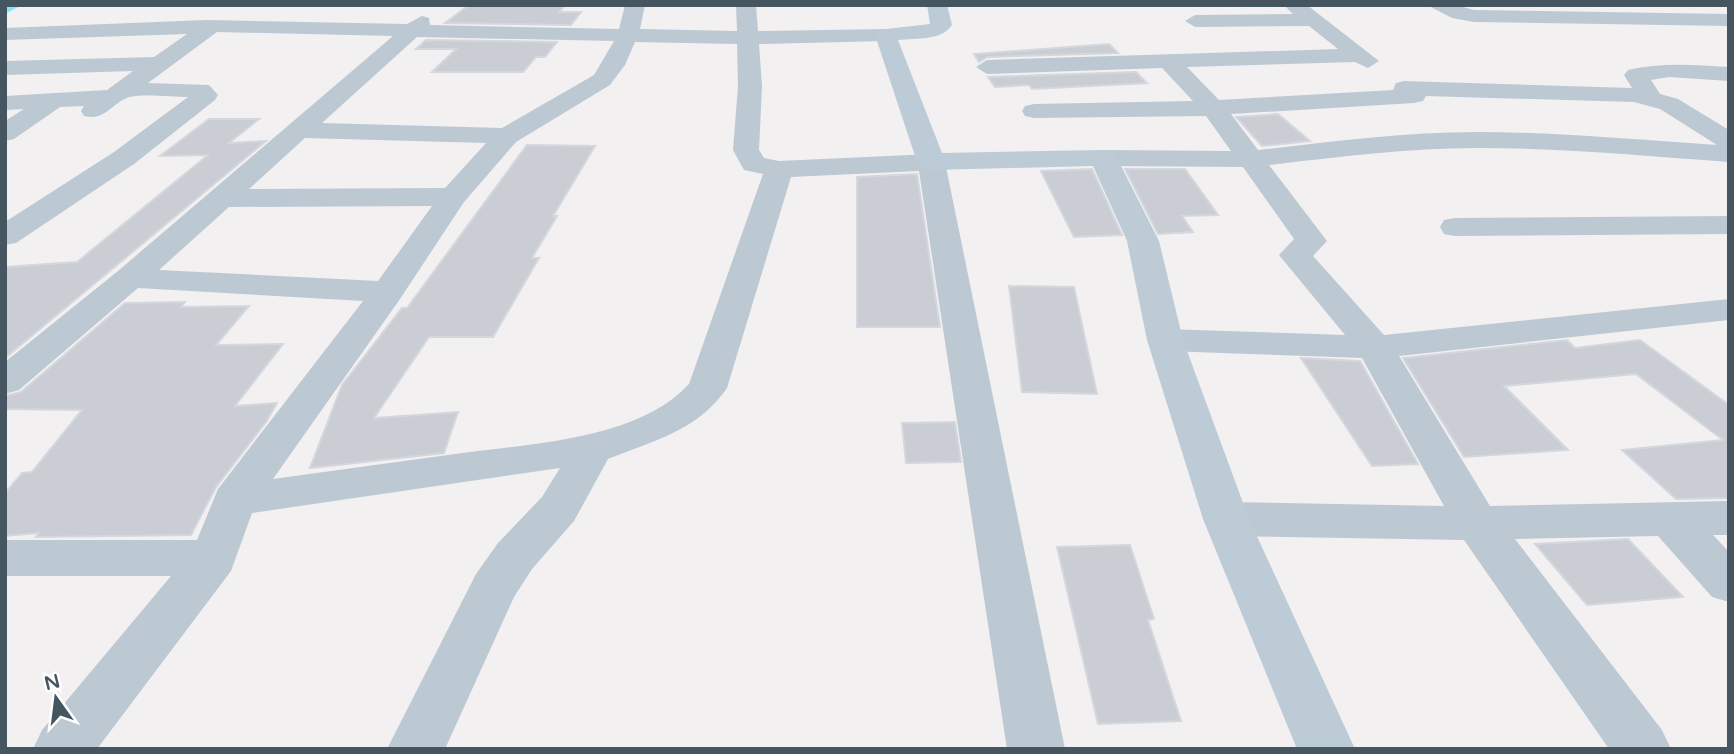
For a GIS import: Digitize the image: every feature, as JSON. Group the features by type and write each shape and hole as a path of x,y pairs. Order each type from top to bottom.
{"main road":[{"path":"936,5 942,25 936,30 886,34 932,162 1103,158 1143,241 1165,340 1226,519 1325,749"}],"street":[{"path":"5,382 130,278 443,5"},
{"path":"62,749 214,558 234,500 388,292 453,197 507,136 602,80 614,65 628,34 635,5"},
{"path":"746,5 750,86 746,150 754,164 779,170 932,162 1036,749"},
{"path":"1294,5 1474,140"},
{"path":"1437,5 1459,15 1474,16 1729,20"},
{"path":"1195,21 1314,20"},
{"path":"109,99 211,29 207,26"},
{"path":"5,34 207,26 414,28 747,37 886,34"},
{"path":"5,52 47,32"},
{"path":"987,67 1170,64 1360,55"},
{"path":"5,68 158,64"},
{"path":"1170,64 1213,108 1311,241 1295,255 1375,347 1477,523 1642,749"},
{"path":"1650,98 1636,75 1669,70 1729,74"},
{"path":"5,103 109,99 201,90 206,94 124,158 5,236"},
{"path":"1034,111 1213,108 1409,92 1597,93 1650,98 1681,110 1729,141"},
{"path":"5,133 53,101"},
{"path":"297,130 507,136"},
{"path":"1103,158 1248,159 1353,147 1474,140 1582,143 1729,154"},
{"path":"234,500 592,449 668,421 692,405 707,388 779,170"},
{"path":"221,198 453,197"},
{"path":"1455,227 1729,225"},
{"path":"130,278 388,292"},
{"path":"1165,340 1375,347 1729,309"},
{"path":"416,749 493,588 515,556 558,509 592,449"},
{"path":"1226,519 1477,523 1729,518"},
{"path":"1670,520 1729,583"},
{"path":"5,558 214,558"}],"building":[{"path":"469,5 565,5 559,12 581,12 571,25 445,23"},
{"path":"426,40 557,42 545,57 536,57 523,72 432,72 456,49 416,49"},
{"path":"1109,44 1118,53 987,57 979,62 974,54"},
{"path":"1136,72 1147,83 1032,89 1029,85 995,87 988,77"},
{"path":"1278,114 1310,141 1262,146 1236,117"},
{"path":"209,119 259,119 229,143 266,141 5,358 5,267 77,262 208,155 160,156"},
{"path":"527,145 595,146 553,216 557,216 532,258 539,258 493,337 429,337 374,418 458,412 444,453 310,468 342,385 402,308 407,308"},
{"path":"1092,169 1122,235 1074,237 1041,171"},
{"path":"1125,169 1185,169 1218,215 1182,216 1193,232 1158,234"},
{"path":"917,174 940,327 857,327 857,177"},
{"path":"1009,286 1074,287 1097,394 1022,392"},
{"path":"185,302 181,307 249,306 216,345 283,344 235,406 277,403 266,422 216,487 191,535 36,537 39,533 5,536 5,493 22,473 32,472 82,410 5,409 5,396 21,392 125,303"},
{"path":"1567,340 1575,348 1640,340 1729,405 1729,498 1676,499 1622,450 1723,440 1636,374 1504,386 1568,450 1464,457 1403,358"},
{"path":"1301,358 1360,361 1418,464 1372,466"},
{"path":"955,422 961,462 906,463 902,423"},
{"path":"1628,539 1683,597 1587,605 1535,544"},
{"path":"1130,545 1154,619 1148,620 1181,721 1098,724 1057,547"}],"waterway":[{"path":"5,8 12,5"}]}
